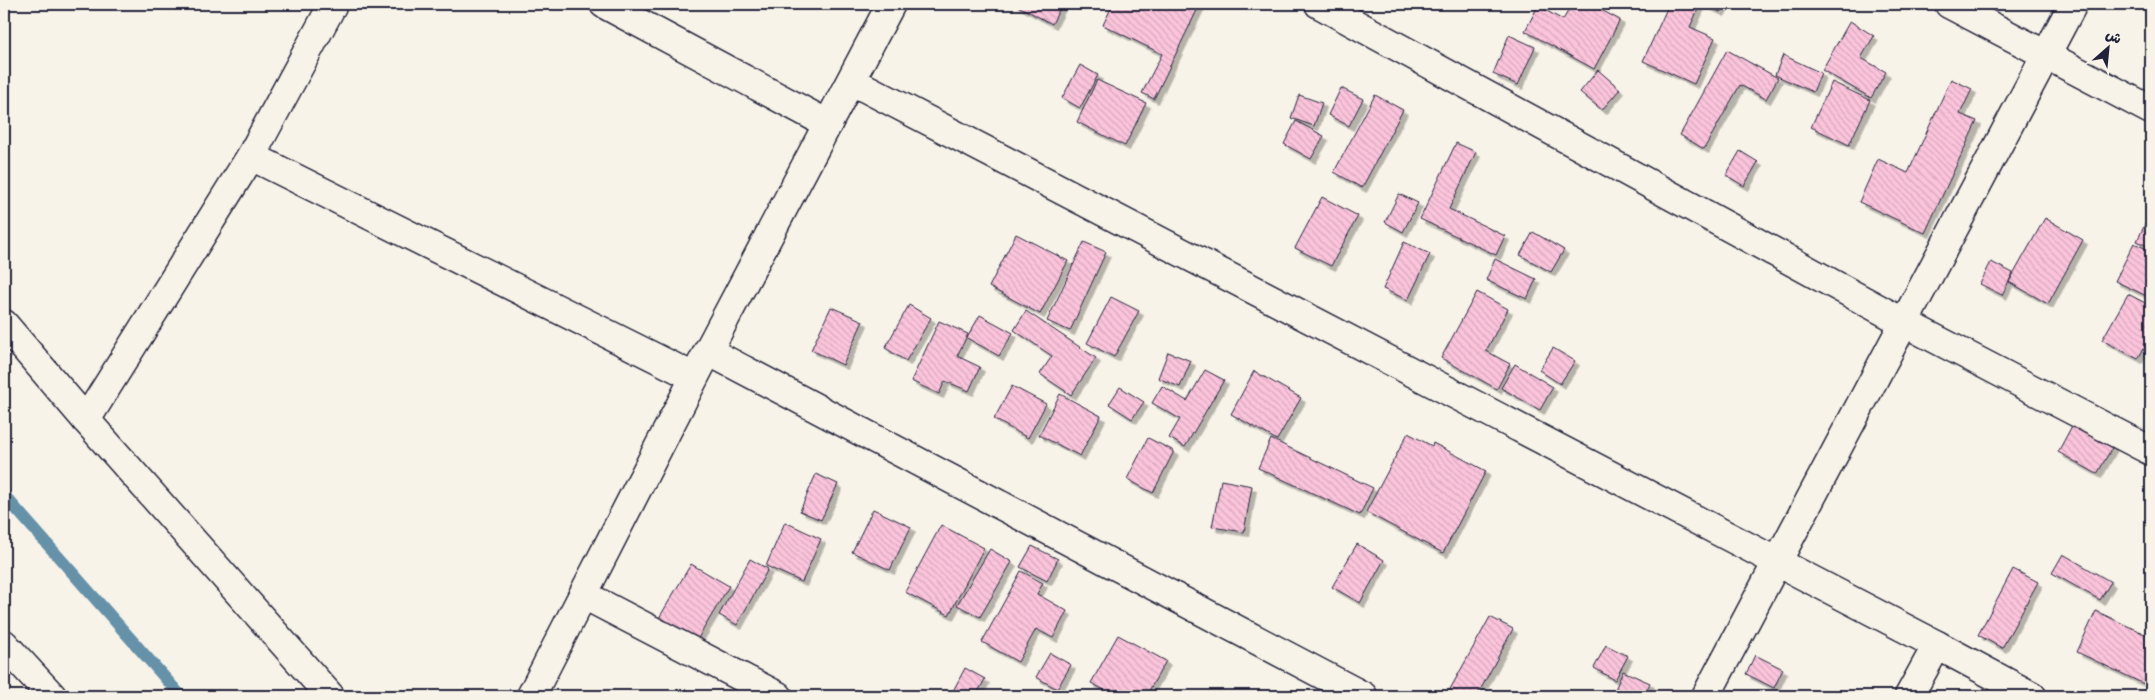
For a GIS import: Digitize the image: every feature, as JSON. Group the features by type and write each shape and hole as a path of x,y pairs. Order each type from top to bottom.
{"street":[{"path":"86,420 251,156 333,4"},
{"path":"604,4 828,124"},
{"path":"531,696 694,377 891,4"},
{"path":"1319,4 1903,322 2151,451"},
{"path":"1950,4 2151,110"},
{"path":"1706,696 2073,4"},
{"path":"852,81 2032,696"},
{"path":"251,156 694,377"},
{"path":"4,324 86,420 330,696"},
{"path":"708,351 1363,696"},
{"path":"584,595 778,696"},
{"path":"4,644 52,696"},
{"path":"1909,696 1937,645"}],"building":[{"path":"1014,4 1062,4 1052,24"},
{"path":"1113,4 1200,4 1154,99 1142,93 1162,54 1103,25"},
{"path":"1572,4 1590,4 1620,20 1594,69 1525,31 1538,6 1563,20"},
{"path":"1669,4 1700,5 1690,27 1715,38 1694,84 1643,61"},
{"path":"1703,4 1725,4 1720,12"},
{"path":"1850,21 1874,36 1861,58 1886,72 1871,98 1822,70"},
{"path":"1509,35 1535,47 1518,85 1493,74"},
{"path":"1727,50 1778,78 1766,99 1740,85 1704,149 1680,135"},
{"path":"1783,55 1821,73 1813,92 1775,75"},
{"path":"1080,65 1098,75 1080,108 1062,98"},
{"path":"1598,70 1620,89 1602,110 1580,92"},
{"path":"1951,79 1972,89 1960,114 1977,121 1925,233 1859,202 1878,159 1908,173"},
{"path":"1097,80 1146,103 1125,146 1077,122"},
{"path":"1832,82 1870,100 1849,145 1811,127"},
{"path":"1341,88 1363,99 1349,126 1328,115"},
{"path":"1299,95 1322,103 1314,126 1291,118"},
{"path":"1375,95 1403,110 1362,188 1334,172"},
{"path":"1296,121 1324,136 1311,159 1284,144"},
{"path":"1456,143 1476,152 1449,209 1505,236 1496,255 1420,219"},
{"path":"1740,151 1758,162 1744,186 1726,175"},
{"path":"1399,194 1418,203 1403,232 1385,222"},
{"path":"1322,197 1358,216 1331,266 1295,248"},
{"path":"2149,216 2151,217 2151,248 2137,241"},
{"path":"2045,218 2083,240 2048,304 2009,282"},
{"path":"1533,232 1564,250 1551,272 1520,255"},
{"path":"1016,234 1068,261 1040,314 989,287"},
{"path":"1084,242 1106,252 1070,331 1047,321"},
{"path":"1404,242 1430,254 1408,300 1383,289"},
{"path":"2134,243 2151,251 2151,298 2115,281"},
{"path":"1495,259 1536,279 1527,299 1486,280"},
{"path":"1991,262 2013,273 2002,295 1980,284"},
{"path":"1477,292 1508,309 1486,351 1510,364 1497,389 1441,358"},
{"path":"2128,294 2151,306 2151,335 2138,359 2102,340"},
{"path":"1111,297 1139,311 1114,357 1087,343"},
{"path":"909,305 931,318 906,361 885,348"},
{"path":"831,307 863,321 843,365 811,350"},
{"path":"1026,311 1096,358 1071,395 1040,374 1052,356 1014,330"},
{"path":"980,315 1013,333 999,356 967,338"},
{"path":"939,321 968,334 957,356 980,367 969,391 945,381 939,394 911,381"},
{"path":"1553,348 1575,361 1560,384 1539,370"},
{"path":"1168,352 1191,361 1180,387 1158,378"},
{"path":"1515,364 1553,387 1540,410 1501,388"},
{"path":"1205,370 1224,380 1185,447 1169,438 1180,419 1152,403 1162,386 1187,401"},
{"path":"1254,371 1301,398 1277,440 1231,414"},
{"path":"1012,386 1046,404 1028,438 994,419"},
{"path":"1120,387 1144,402 1132,419 1109,404"},
{"path":"1060,394 1101,416 1080,456 1039,435"},
{"path":"2073,424 2113,446 2097,474 2058,452"},
{"path":"1408,433 1432,446 1433,443 1486,471 1443,553 1366,512"},
{"path":"1148,438 1174,451 1153,493 1127,479"},
{"path":"1271,439 1373,488 1360,515 1258,468"},
{"path":"816,474 838,484 821,520 800,511"},
{"path":"1221,480 1252,486 1244,532 1212,527"},
{"path":"873,509 911,527 890,570 852,552"},
{"path":"785,522 821,539 802,582 766,566"},
{"path":"941,525 984,548 949,615 905,592"},
{"path":"1357,544 1384,560 1360,603 1332,587"},
{"path":"1032,546 1058,559 1047,581 1020,567"},
{"path":"990,549 1012,562 980,617 957,605"},
{"path":"2063,554 2111,582 2100,600 2052,573"},
{"path":"750,559 768,569 737,625 719,615"},
{"path":"691,564 729,586 697,640 659,618"},
{"path":"2013,569 2038,582 2002,648 1978,635"},
{"path":"1021,571 1043,583 1037,594 1067,611 1053,638 1036,629 1018,662 982,642"},
{"path":"2096,611 2151,637 2151,668 2144,684 2077,652"},
{"path":"1490,617 1513,629 1477,696 1459,696 1449,691"},
{"path":"1118,635 1166,661 1146,696 1116,696 1091,683"},
{"path":"1606,645 1628,656 1615,680 1594,668"},
{"path":"1050,653 1071,665 1057,689 1036,677"},
{"path":"1755,655 1783,669 1774,688 1746,674"},
{"path":"965,668 985,679 976,696 958,696 952,693"},
{"path":"1623,671 1650,683 1644,696 1624,696 1614,692"}],"waterway":[{"path":"4,495 181,696"}]}
